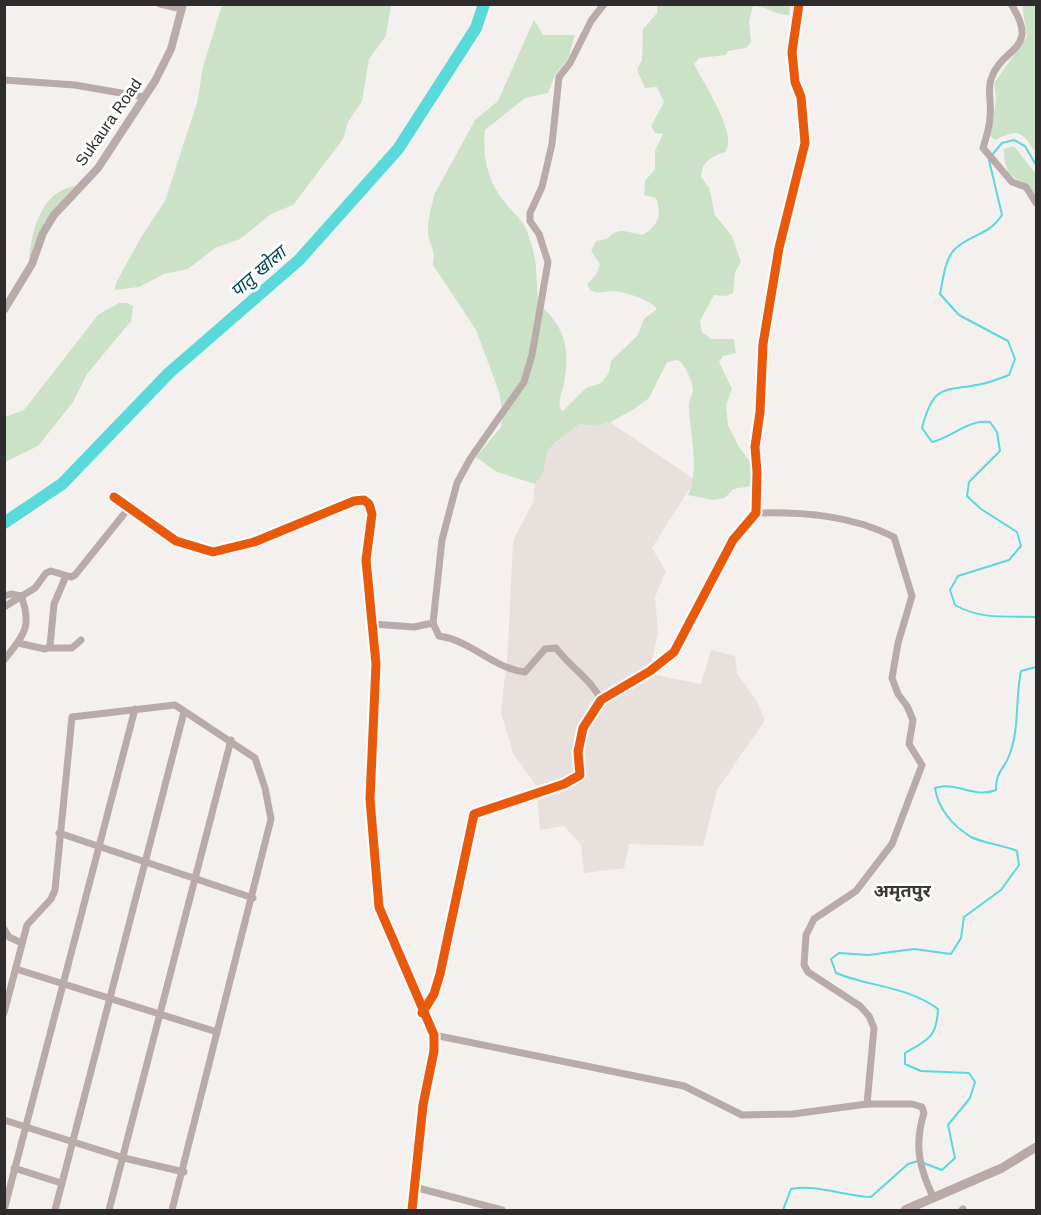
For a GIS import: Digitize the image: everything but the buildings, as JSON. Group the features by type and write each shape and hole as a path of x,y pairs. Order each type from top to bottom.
{"main road":[{"path":"905,1210 1002,1168 1036,1148"}],"street":[{"path":"160,4 182,7"},
{"path":"601,700 594,685 566,661 556,648 545,650 525,672 513,671 465,643 439,636 433,623 442,540 457,483 470,459 524,382 532,355 548,262 539,234 531,221 530,213 542,187 552,144 560,77 570,63 591,21 604,4"},
{"path":"422,1013 434,994 440,974 474,814 564,784 580,775 578,752 583,728 601,700 643,675 674,652 733,540 756,513 758,472 754,447 760,412 763,344 779,248 805,143 801,97 795,82 792,52 799,4"},
{"path":"1011,4 1020,18 1024,33 1020,44 992,77 989,88 990,117 983,148 1012,182 1026,187 1036,202"},
{"name":"Sukaura Road","path":"4,310 32,264 43,233 54,215 98,168 144,97 171,49 182,7"},
{"path":"4,80 75,85 144,97"},
{"path":"114,497 176,541 213,552 254,542 354,501 364,500 369,504 372,514 366,560 376,664 370,799 379,907 422,1013 434,1035 434,1051 423,1105 412,1210"},
{"path":"4,607 34,588 46,573 51,571 66,576 75,575 128,509"},
{"path":"756,513 799,512 830,517 872,528 894,537 912,596 898,643 892,678 913,720 909,744 922,765 920,777 892,844 856,891 814,919 806,935 804,946 804,965 808,972 849,998 869,1016 873,1028 873,1044 867,1104"},
{"path":"48,648 51,643 54,604 66,576"},
{"path":"4,596 11,594 21,596"},
{"path":"4,660 18,643 27,624 27,610 21,596"},
{"path":"373,624 414,627 433,623"},
{"path":"18,643 48,648 72,648 81,640"},
{"path":"5,1010 27,925 51,900 55,890 72,717 175,705 255,758 265,788 271,819 253,898 172,1210"},
{"path":"4,1210 14,1168 28,1127 62,983 135,709"},
{"path":"55,1210 184,711"},
{"path":"109,1210 231,740"},
{"path":"59,833 253,898"},
{"path":"4,928 7,937 22,943"},
{"path":"16,969 217,1032"},
{"path":"434,1035 684,1086 742,1115 811,1112 867,1104 912,1104 922,1107 924,1113 916,1148 918,1161 933,1197"},
{"path":"4,1120 124,1158 183,1172"},
{"path":"14,1168 62,1183"},
{"path":"414,1187 502,1210"}],"shaded area":[{"path":"610,422 695,480 652,548 666,571 655,597 658,632 651,665 655,675 701,684 711,650 735,656 737,673 756,700 765,720 717,790 703,846 629,844 624,868 584,873 581,845 564,826 540,830 536,786 513,753 501,713 508,648 513,541 533,502 535,484 542,473 547,452 579,424 596,426"}],"green space":[{"path":"222,5 391,5 386,36 369,59 362,101 348,122 343,139 293,205 271,214 240,239 215,248 188,269 164,274 139,287 115,290 116,283 140,239 165,201 197,103 203,67"},
{"path":"657,5 790,5 789,15 753,6 749,21 751,42 746,48 728,51 726,55 699,58 694,64 718,108 727,133 728,144 725,152 705,163 701,177 709,188 715,215 732,236 741,262 735,272 733,293 726,296 714,295 700,321 702,332 711,339 734,339 736,353 723,356 719,362 732,389 726,405 728,425 754,470 752,486 733,489 725,498 713,500 688,495 692,485 694,463 689,405 693,389 688,373 678,360 667,362 649,398 633,410 610,422 596,426 579,424 556,442 547,452 543,473 535,484 497,472 476,457 501,427 503,415 499,392 476,330 433,265 434,254 428,235 434,195 475,120 498,101 534,20 543,35 575,35 568,59 555,75 548,93 525,98 485,130 484,150 495,187 522,222 530,239 536,265 538,302 553,319 565,344 566,365 560,409 563,411 586,388 601,383 609,373 611,361 638,335 644,319 657,309 644,300 624,293 613,291 599,293 590,290 587,284 596,275 600,264 591,251 596,241 607,239 620,231 643,235 653,227 658,219 659,210 656,198 644,195 645,181 655,169 655,151 663,134 655,133 651,126 664,102 657,87 645,88 637,70 642,60 643,29 657,13"},
{"path":"1022,5 1036,5 1036,154 1028,141 1020,134 1010,134 995,140 990,136 996,100 994,83 1027,37"},
{"path":"1014,146 1036,174 1036,196 1007,169 1004,149"},
{"path":"75,186 52,213 29,260 36,225 46,204 53,196"},
{"path":"119,303 133,306 131,321 87,374 73,402 38,446 5,462 5,417 24,410 98,315"}],"waterway":[{"name":"पातु खोला","path":"4,523 62,484 169,373 299,260 398,149 476,28 484,4"},
{"path":"992,155 1002,143 1014,140 1025,146 1036,165"},
{"path":"989,160 1002,215 987,230 963,242 953,251 945,269 940,294 959,315 1008,341 1015,359 1009,375 982,384 949,389 936,396 926,413 922,428 932,442 975,423 990,422 997,432 1000,451 969,482 967,496 981,509 1017,532 1021,546 1009,560 958,576 950,590 955,605 984,615 1036,617"},
{"path":"783,1210 791,1189 810,1188 871,1197 908,1164 918,1161 942,1170 955,1158 948,1125 970,1098 975,1082 969,1073 921,1071 905,1064 905,1053 930,1037 936,1026 938,1009 926,1001 901,991 836,973 831,959 839,953 868,955 914,949 951,954 961,938 964,917 1001,890 1019,865 1017,851 976,839 958,828 943,810 935,788 943,786 981,792 996,790 997,779 1007,761 1015,735 1021,671 1036,667"}],"cycle path":[{"path":"422,1013 434,994 440,974 474,814 564,784 580,775 578,752 583,728 601,700 650,671 674,652 733,540 756,513 755,447 760,412 763,344 779,248 805,143 801,97 795,82 792,52 799,4"},
{"path":"114,497 176,541 213,552 254,542 354,501 364,500 369,504 372,514 366,560 376,664 370,799 379,907 434,1035 434,1051 423,1105 412,1210"}],"district":[{"name":"अमृतपुर","path":"902,891"}]}
